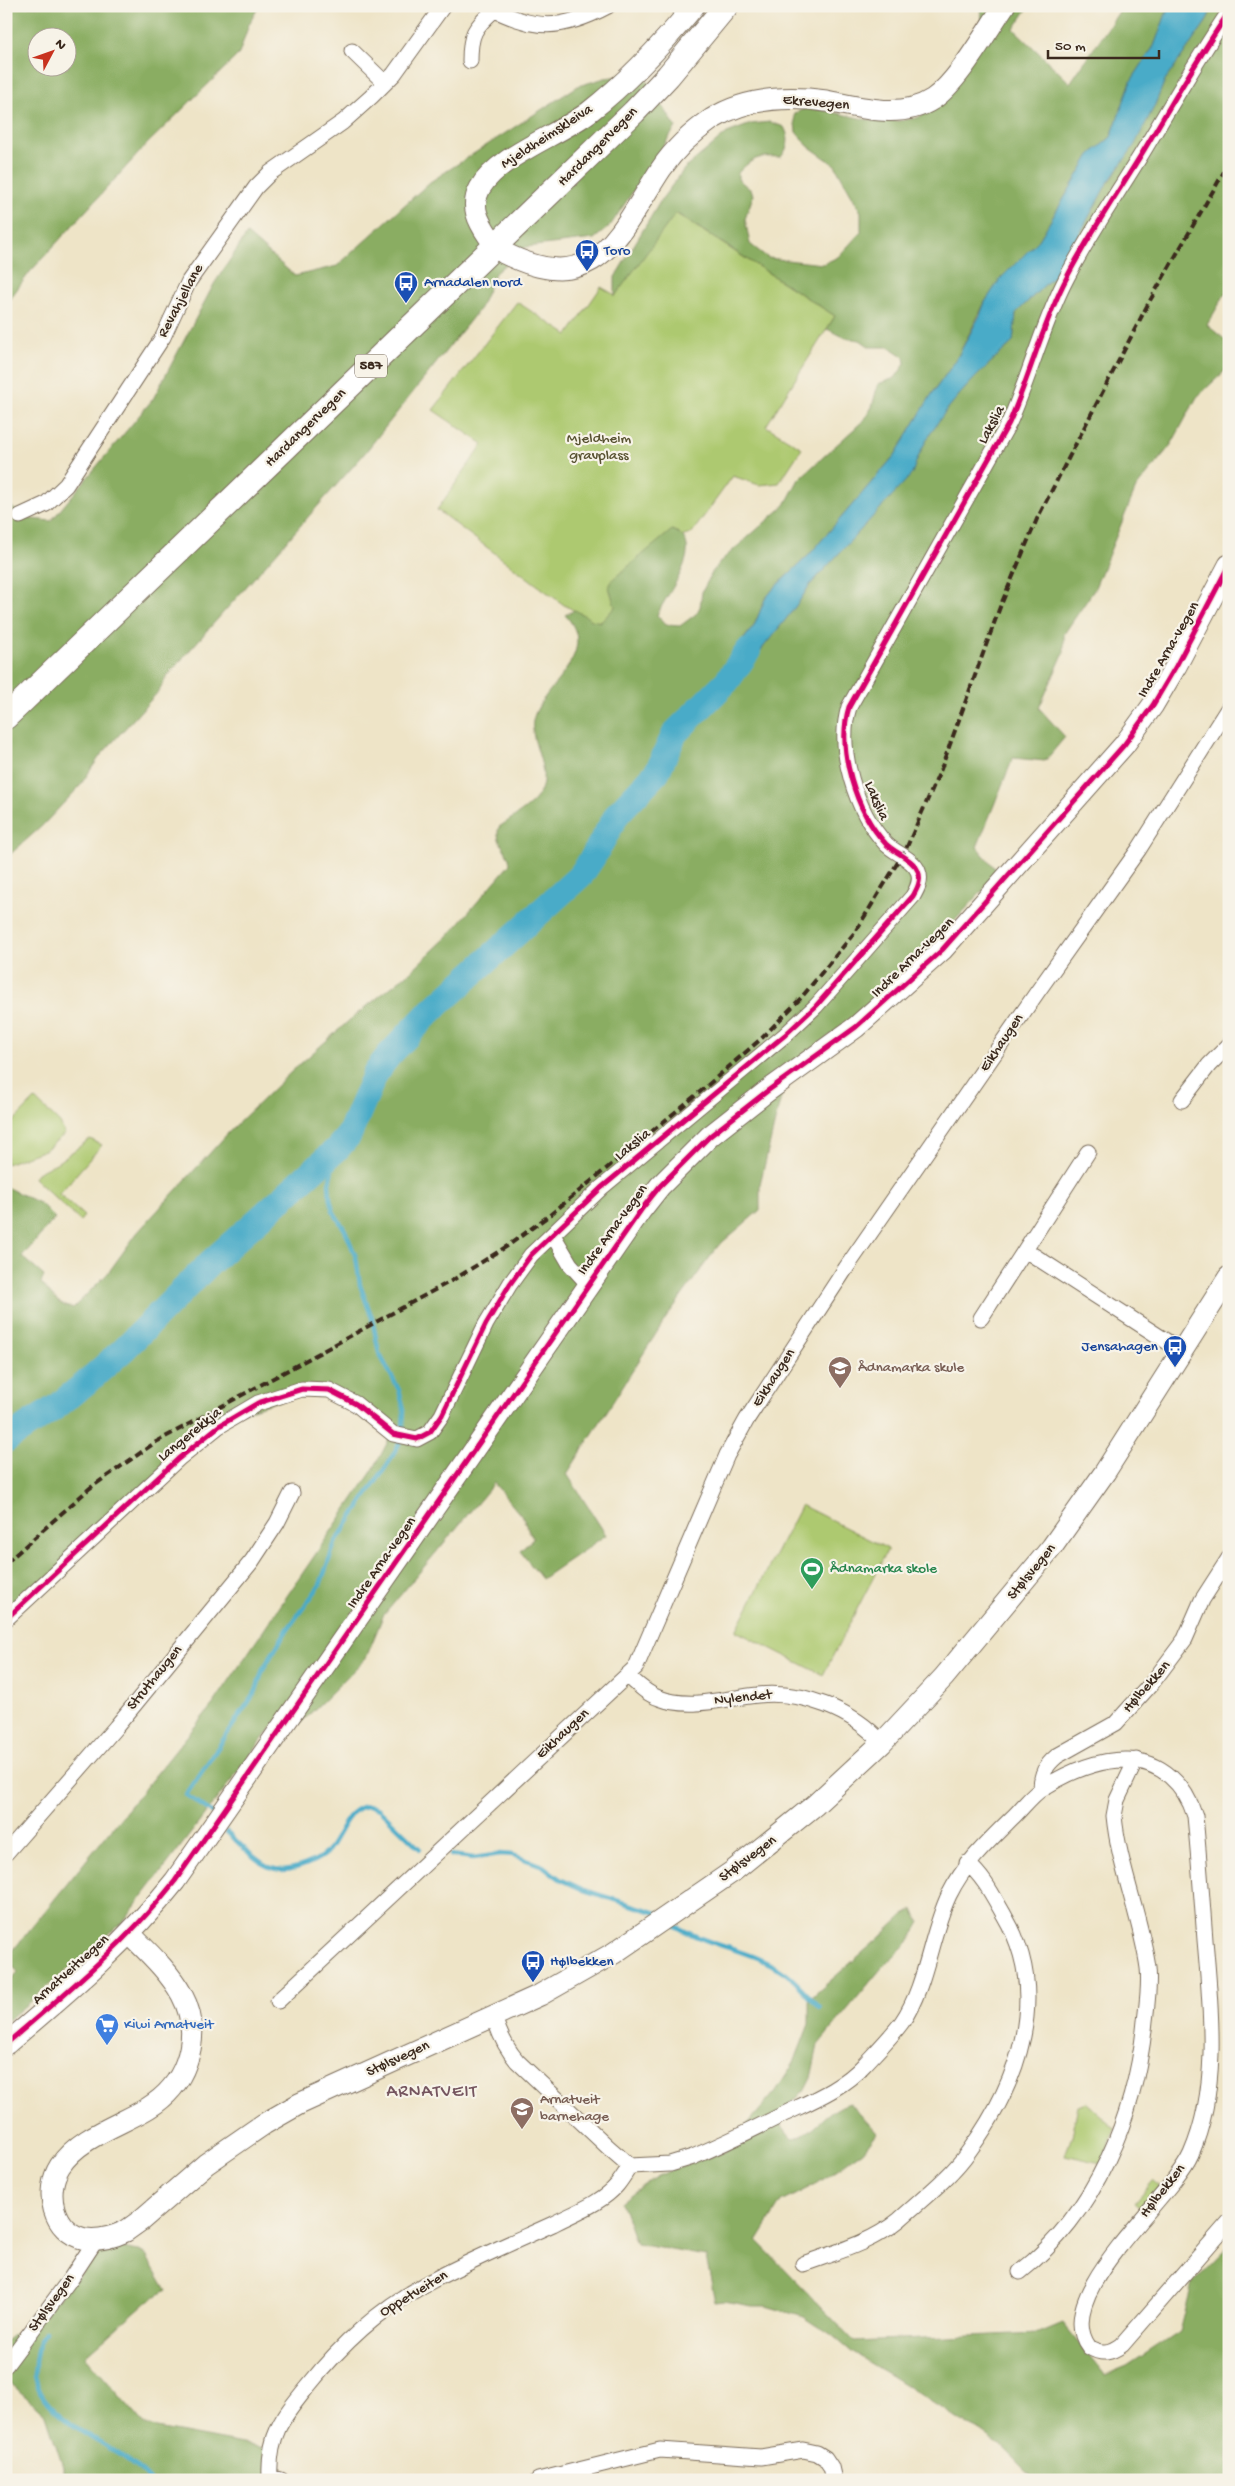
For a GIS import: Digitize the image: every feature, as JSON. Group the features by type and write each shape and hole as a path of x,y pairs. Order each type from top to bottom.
{"main road":[{"name":"Mjeldheimskleiva","path":"489,237 475,213 476,198 485,180 503,165 577,120 603,100 642,66 694,6"},
{"name":"Hardangervegen","path":"6,717 614,131 668,76 726,6"},
{"name":"Ekrevegen","path":"504,253 530,264 562,268 580,267 597,258 612,245 626,228 662,168 674,152 712,120 743,105 771,99 805,99 887,110 904,109 924,104 950,82 1004,6"},
{"name":"Indre Arna-vegen","path":"130,1934 156,1905 212,1831 641,1210 687,1158 734,1116 856,1027 911,980 942,950 1124,745 1156,700 1193,636 1229,565"},
{"name":"Stølsvegen","path":"96,2240 111,2237 140,2221 221,2154 278,2116 574,1977 689,1904 777,1838 882,1743 956,1663 1062,1535 1105,1472 1180,1350 1229,1277"},
{"name":"Arnatveitvegen","path":"6,2044 100,1963 130,1934"},
{"path":"96,2240 84,2238 73,2233 60,2221 51,2193 52,2180 66,2158 86,2142 162,2098 181,2076 192,2045 192,2018 182,1995 171,1978 130,1934"}],"street":[{"name":"Revahjellane","path":"20,516 46,504 66,485 163,336 189,281 256,187 270,173 343,122 385,83 419,42 443,6"},
{"path":"470,61 470,41 473,33 490,8 538,25 555,26 587,17 608,6"},
{"name":"Lakslia","path":"553,1235 601,1188 750,1066 816,1006 912,896 920,878 918,870 879,836 870,821 850,770 844,736 849,707 1008,423 1019,400 1045,324 1077,258 1146,146 1187,74 1229,12"},
{"path":"352,51 385,83"},
{"name":"Eikhaugen","path":"278,2001 636,1667 646,1648 683,1553 726,1455 747,1419 846,1268 1153,828 1229,707"},
{"path":"1182,1100 1209,1065 1229,1045"},
{"path":"981,1318 1088,1152"},
{"path":"553,1235 570,1264 589,1285"},
{"name":"Langerekkja","path":"6,1619 178,1458 219,1426 258,1403 302,1389 329,1390 356,1404 392,1434 410,1439 423,1437 433,1428 442,1415 486,1324 510,1284 531,1255 553,1235"},
{"path":"1025,1250 1180,1350"},
{"name":"Struthaugen","path":"6,1853 116,1727 252,1561 277,1524 292,1493"},
{"name":"Hølbekken","path":"1041,1789 1041,1778 1048,1763 1056,1756 1091,1739 1116,1723 1152,1683 1185,1639 1202,1600 1229,1558"},
{"name":"Nylendet","path":"628,1676 658,1698 673,1702 693,1704 760,1694 784,1694 809,1700 838,1711 861,1723 882,1743"},
{"path":"1020,2272 1051,2245 1087,2196 1123,2125 1138,2076 1146,2007 1148,1968 1114,1816 1117,1800 1136,1760"},
{"name":"Hølbekken","path":"630,2166 670,2164 693,2157 826,2094 847,2081 902,2022 923,1974 941,1914 966,1863 1041,1789 1077,1770 1101,1762 1136,1760 1161,1768 1174,1780 1188,1798 1195,1816 1207,1954 1211,2027 1210,2063 1203,2114 1191,2154 1181,2172 1109,2259 1088,2292 1081,2317 1082,2332 1089,2347 1103,2353 1110,2352 1122,2345 1229,2222"},
{"path":"802,2264 864,2242 887,2230 899,2220 970,2151 1009,2082 1023,2044 1027,2015 1024,1962 1015,1933 981,1877 966,1863"},
{"path":"494,2016 498,2033 507,2049 517,2061 608,2148 630,2166"},
{"name":"Oppetveiten","path":"274,2479 270,2445 287,2411 325,2365 368,2323 422,2286 585,2208 614,2188 630,2166"},
{"name":"Stølsvegen","path":"6,2365 71,2278 96,2240"},
{"path":"538,2480 660,2450 761,2457 803,2450 817,2453 825,2458 831,2467 834,2480"}],"green space":[{"path":"6,6 259,6 249,24 239,54 148,143 30,272 6,304"},
{"path":"981,6 1029,6 1014,29 1070,83 1123,6 1169,6 1154,46 1131,81 1111,137 1090,155 1039,240 1000,279 985,302 956,360 932,394 895,455 809,555 765,599 754,626 726,661 723,675 727,681 746,674 760,651 794,609 809,586 911,474 928,436 940,418 983,370 1013,342 1016,313 1061,269 1105,187 1114,176 1154,107 1165,80 1206,22 1213,6 1229,6 1229,287 1207,325 1229,343 1229,367 1197,397 1171,445 1136,488 1094,590 1064,634 1064,652 1039,708 1065,737 1045,761 1013,758 977,847 999,873 898,982 788,1068 760,1184 760,1210 718,1246 666,1318 567,1474 606,1535 542,1579 520,1551 533,1539 523,1518 494,1483 383,1616 366,1658 301,1723 278,1719 123,1922 6,2022 6,1985 18,1972 6,1959 214,1703 373,1470 392,1434 316,1389 237,1414 6,1619 6,1187 41,1204 55,1218 22,1257 44,1276 41,1283 55,1298 63,1305 73,1308 108,1273 137,1233 230,1131 290,1073 352,1018 410,972 448,936 510,864 498,837 499,827 531,804 538,796 542,786 542,765 533,734 533,724 535,714 541,702 568,666 574,654 577,642 574,629 565,615 575,610 592,620 601,622 615,607 609,587 613,579 672,530 683,537 687,546 686,557 676,582 657,615 666,625 680,626 696,614 700,607 702,592 713,571 723,559 785,505 799,479 864,420 872,407 878,384 895,378 905,364 904,357 889,347 870,347 860,340 846,338 827,329 835,316 676,213 615,296 615,277 661,200 685,168 727,133 751,124 770,122 784,127 786,131 788,142 784,153 781,157 767,157 752,161 738,173 738,179 752,191 753,196 745,219 750,244 768,258 823,264 838,257 861,232 861,212 835,165 808,146 796,132 794,114 807,107 874,121 898,121 917,118 934,109 982,24"},
{"path":"642,73 676,127 610,226 594,239 526,247 495,273 480,308 364,454 167,676 158,692 100,756 79,787 42,826 6,858 6,501 23,518 51,521 153,399 214,284 247,234 295,276 337,266 430,182 578,86 605,78"},
{"name":"Mjeldheim gravplass","path":"675,213 835,316 766,426 802,448 779,483 759,485 733,476 691,534 670,540 614,616 597,623 564,605 437,510 483,444 433,410 517,302 568,335 601,287 615,295"},
{"path":"35,1099 60,1123 65,1134 45,1150 6,1164 6,1126 8,1127"},
{"path":"90,1139 102,1145 59,1194 84,1216 80,1221 34,1178 37,1173 58,1162"},
{"name":"Ådnamarka skole","path":"801,1505 888,1549 823,1675 736,1631"},
{"path":"913,1910 920,1922 910,1940 880,1970 818,2045 811,2078 804,2092 786,2107 781,2121 783,2128 792,2139 806,2134 833,2111 850,2103 877,2133 863,2151 818,2183 781,2202 757,2241 854,2341 1039,2333 1063,2323 1105,2375 1127,2366 1180,2331 1192,2284 1229,2246 1229,2480 1044,2480 1031,2476 998,2443 981,2431 962,2422 853,2353 833,2336 804,2317 766,2306 752,2306 724,2301 715,2302 706,2256 636,2244 621,2202 643,2185 667,2172 716,2155 737,2145 740,2133 776,2091 794,2063 809,2024 809,2001 902,1916"},
{"path":"1087,2103 1116,2129 1101,2163 1065,2155 1072,2136 1078,2106"},
{"path":"1153,2181 1165,2192 1146,2213 1134,2203"},
{"path":"106,2245 144,2252 166,2290 145,2303 85,2356 146,2426 275,2450 284,2480 63,2480 63,2467 46,2415 6,2379 6,2341 58,2299"}],"water":[{"path":"1169,6 1213,6 1206,22 1165,80 1154,107 1134,146 1105,187 1061,269 1016,313 1013,342 983,370 940,418 919,455 912,474 809,586 742,676 734,684 727,681 723,675 726,662 754,626 765,599 809,555 895,455 932,394 956,360 985,302 1000,279 1039,240 1090,155 1111,137 1131,81 1154,46"}],"waterway":[{"path":"6,1440 56,1407 87,1382 123,1350 211,1262 337,1149 349,1135 376,1072 389,1055 428,1014 581,875 618,813 657,772 675,733 727,681 748,651"},
{"path":"213,1813 186,1795 256,1691 263,1669 287,1630 320,1585 335,1543 389,1462 399,1444 403,1430 404,1409 399,1390 379,1353 372,1318 360,1285 356,1257 345,1230 333,1211 329,1183 337,1149"},
{"path":"227,1832 263,1864 275,1869 288,1870 323,1856 332,1846 353,1812 368,1806 379,1809 420,1849"},
{"path":"451,1855 473,1858 501,1854 513,1855 543,1866 560,1879 584,1890 657,1913"},
{"path":"676,1926 703,1939 773,1965 794,1981 820,2008"},
{"path":"45,2332 35,2361 37,2384 48,2403 66,2420 111,2449 150,2480"}],"railway":[{"path":"6,1563 90,1488 156,1442 453,1280 509,1245 551,1214 701,1091 762,1038 801,998 855,932 906,849 941,769 1000,607 1037,519 1148,304 1229,163"}],"cycle path":[{"path":"6,1619 178,1459 219,1426 258,1403 302,1389 329,1390 356,1404 393,1434 417,1439 430,1432 442,1415 486,1324 510,1284 531,1255 601,1188 785,1035 816,1006 913,896 919,881 916,867 886,844 875,831 858,798 851,779 845,742 849,707 1009,423 1048,319 1072,267 1229,12"},
{"path":"6,2044 116,1946 175,1881 641,1210 660,1186 710,1136 766,1092 856,1027 942,950 1124,745 1153,705 1176,666 1229,565"}],"place":[{"name":"Toro","path":"587,272"},
{"name":"Arnadalen nord","path":"406,304"},
{"name":"Jensahagen","path":"1175,1368"},
{"name":"Ådnamarka skule","path":"840,1389"},
{"name":"Ådnamarka skole","path":"812,1590"},
{"name":"Hølbekken","path":"533,1983"},
{"name":"Kiwi Arnatveit","path":"107,2046"},
{"name":"Arnatveit barnehage","path":"522,2130"}],"district":[{"name":"ARNATVEIT","path":"432,2092"}]}
